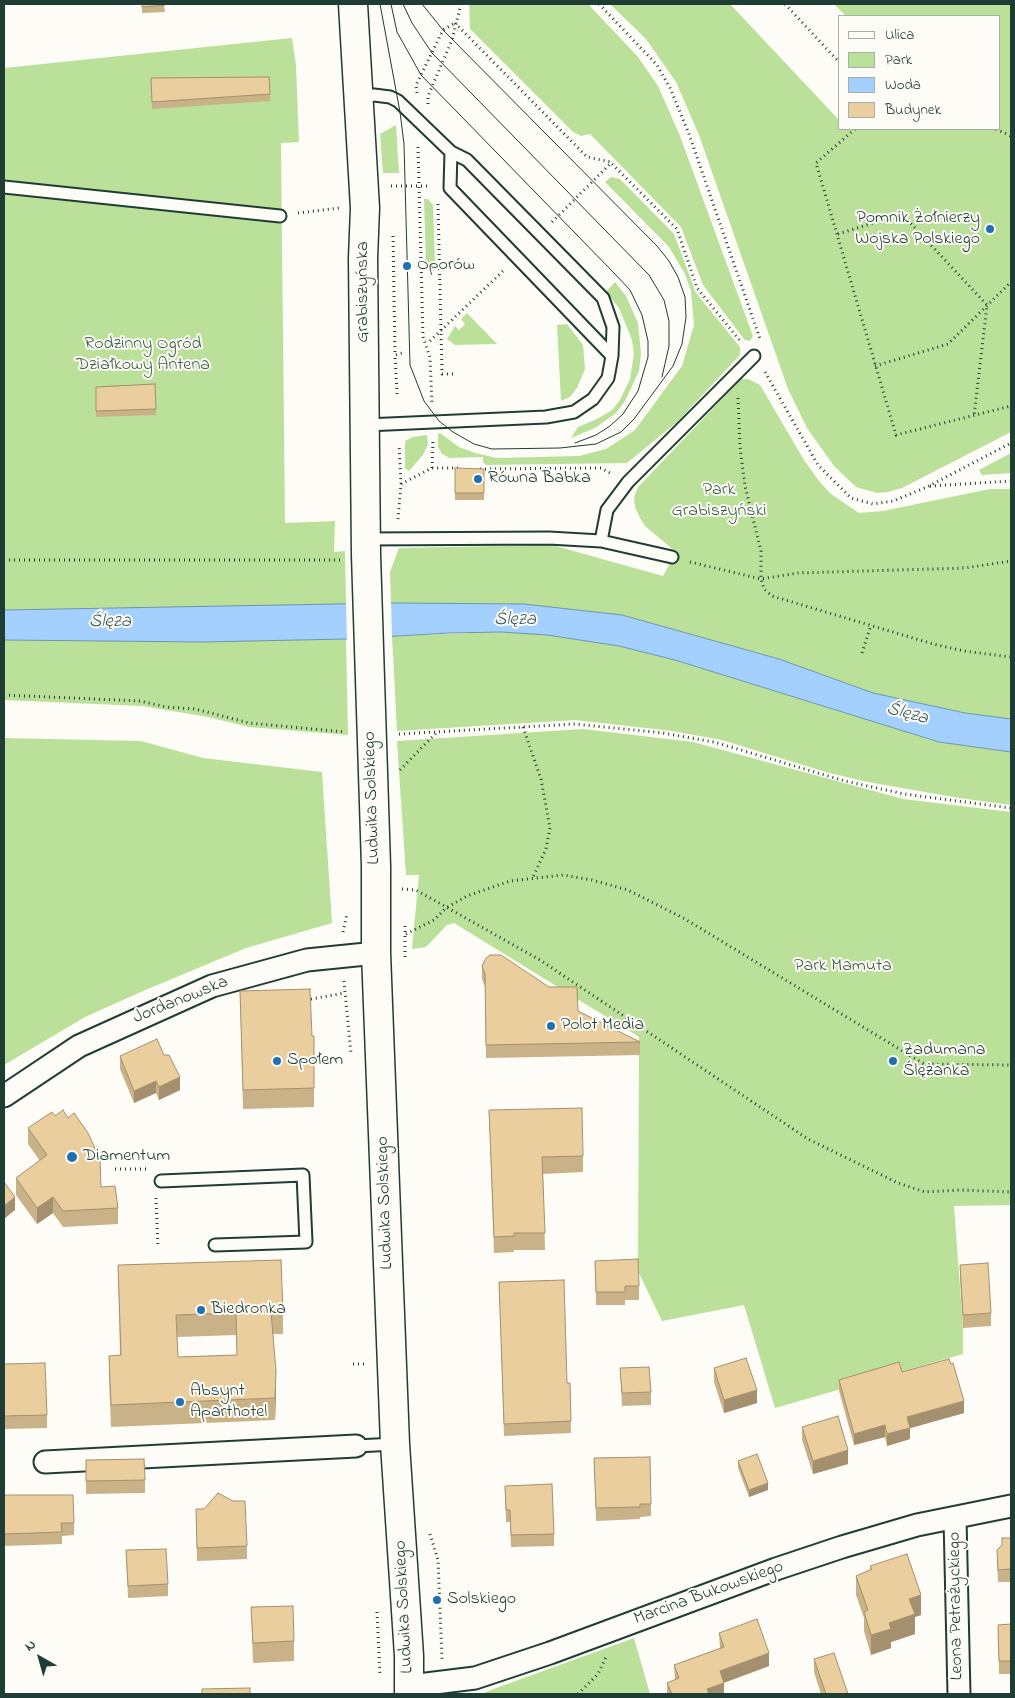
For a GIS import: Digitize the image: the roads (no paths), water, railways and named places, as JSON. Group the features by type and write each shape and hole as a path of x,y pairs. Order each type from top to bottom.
{"main road":[{"name":"Grabiszyńska","path":"353,4 365,208 363,258 366,424 379,539 367,581"},
{"name":"Ludwika Solskiego","path":"367,581 376,954 395,1444 410,1690"}],"street":[{"name":"Jordanowska","path":"4,1096 79,1046 212,986 308,960 376,954"},
{"path":"45,1462 356,1446"},
{"name":"Marcina Bukowskiego","path":"410,1690 475,1678 550,1653 776,1569 917,1525 1011,1506"},
{"name":"Leona Petrażyckiego","path":"955,1518 959,1694"}],"lane":[{"path":"359,96 374,95 398,100 451,152 467,160 603,298 613,327 612,356 608,378 593,400 574,412 546,417 366,424"},
{"path":"451,152 450,188 612,356"},
{"path":"4,187 280,216"},
{"path":"601,541 607,510 628,482 754,356"},
{"path":"379,539 549,538 601,541 672,557"},
{"path":"162,1181 303,1175 306,1242 215,1245"},
{"path":"356,1446 395,1444"}],"water":[{"name":"Ślęza","path":"391,603 524,604 622,615 779,659 873,693 965,713 1011,719 1011,752 939,742 675,660 619,646 547,635 501,632 449,633 346,639 202,642 4,640 4,610"}],"tram line":[{"path":"380,4 404,144 410,365 424,401 439,421 453,432 474,444 492,449 560,448 596,444 621,432 634,419 673,366 682,344 686,317 685,297 678,277 669,261 657,246 443,30 422,4"},
{"path":"391,4 397,32 421,75 630,290 642,315 648,341 648,357 638,391 623,414 610,426 596,435 575,443"},
{"path":"403,4 412,23 432,53 649,275 664,300 669,321 669,346 662,377"}],"place":[{"name":"Pomnik Żołnierzy Wojska Polskiego","path":"990,229"},
{"name":"Oporów","path":"407,266"},
{"name":"Równa Babka","path":"478,479"},
{"name":"Polot Media","path":"551,1026"},
{"name":"Społem","path":"277,1061"},
{"name":"Zadumana Ślężanka","path":"893,1061"},
{"name":"Diamentum","path":"72,1157"},
{"name":"Biedronka","path":"201,1310"},
{"name":"Absynt Aparthotel","path":"180,1402"},
{"name":"Solskiego","path":"437,1600"}],"park label":[{"name":"Rodzinny Ogród Działkowy Antena","path":"143,355"},
{"name":"Park Grabiszyński","path":"719,501"},
{"name":"Park Mamuta","path":"843,967"}]}
